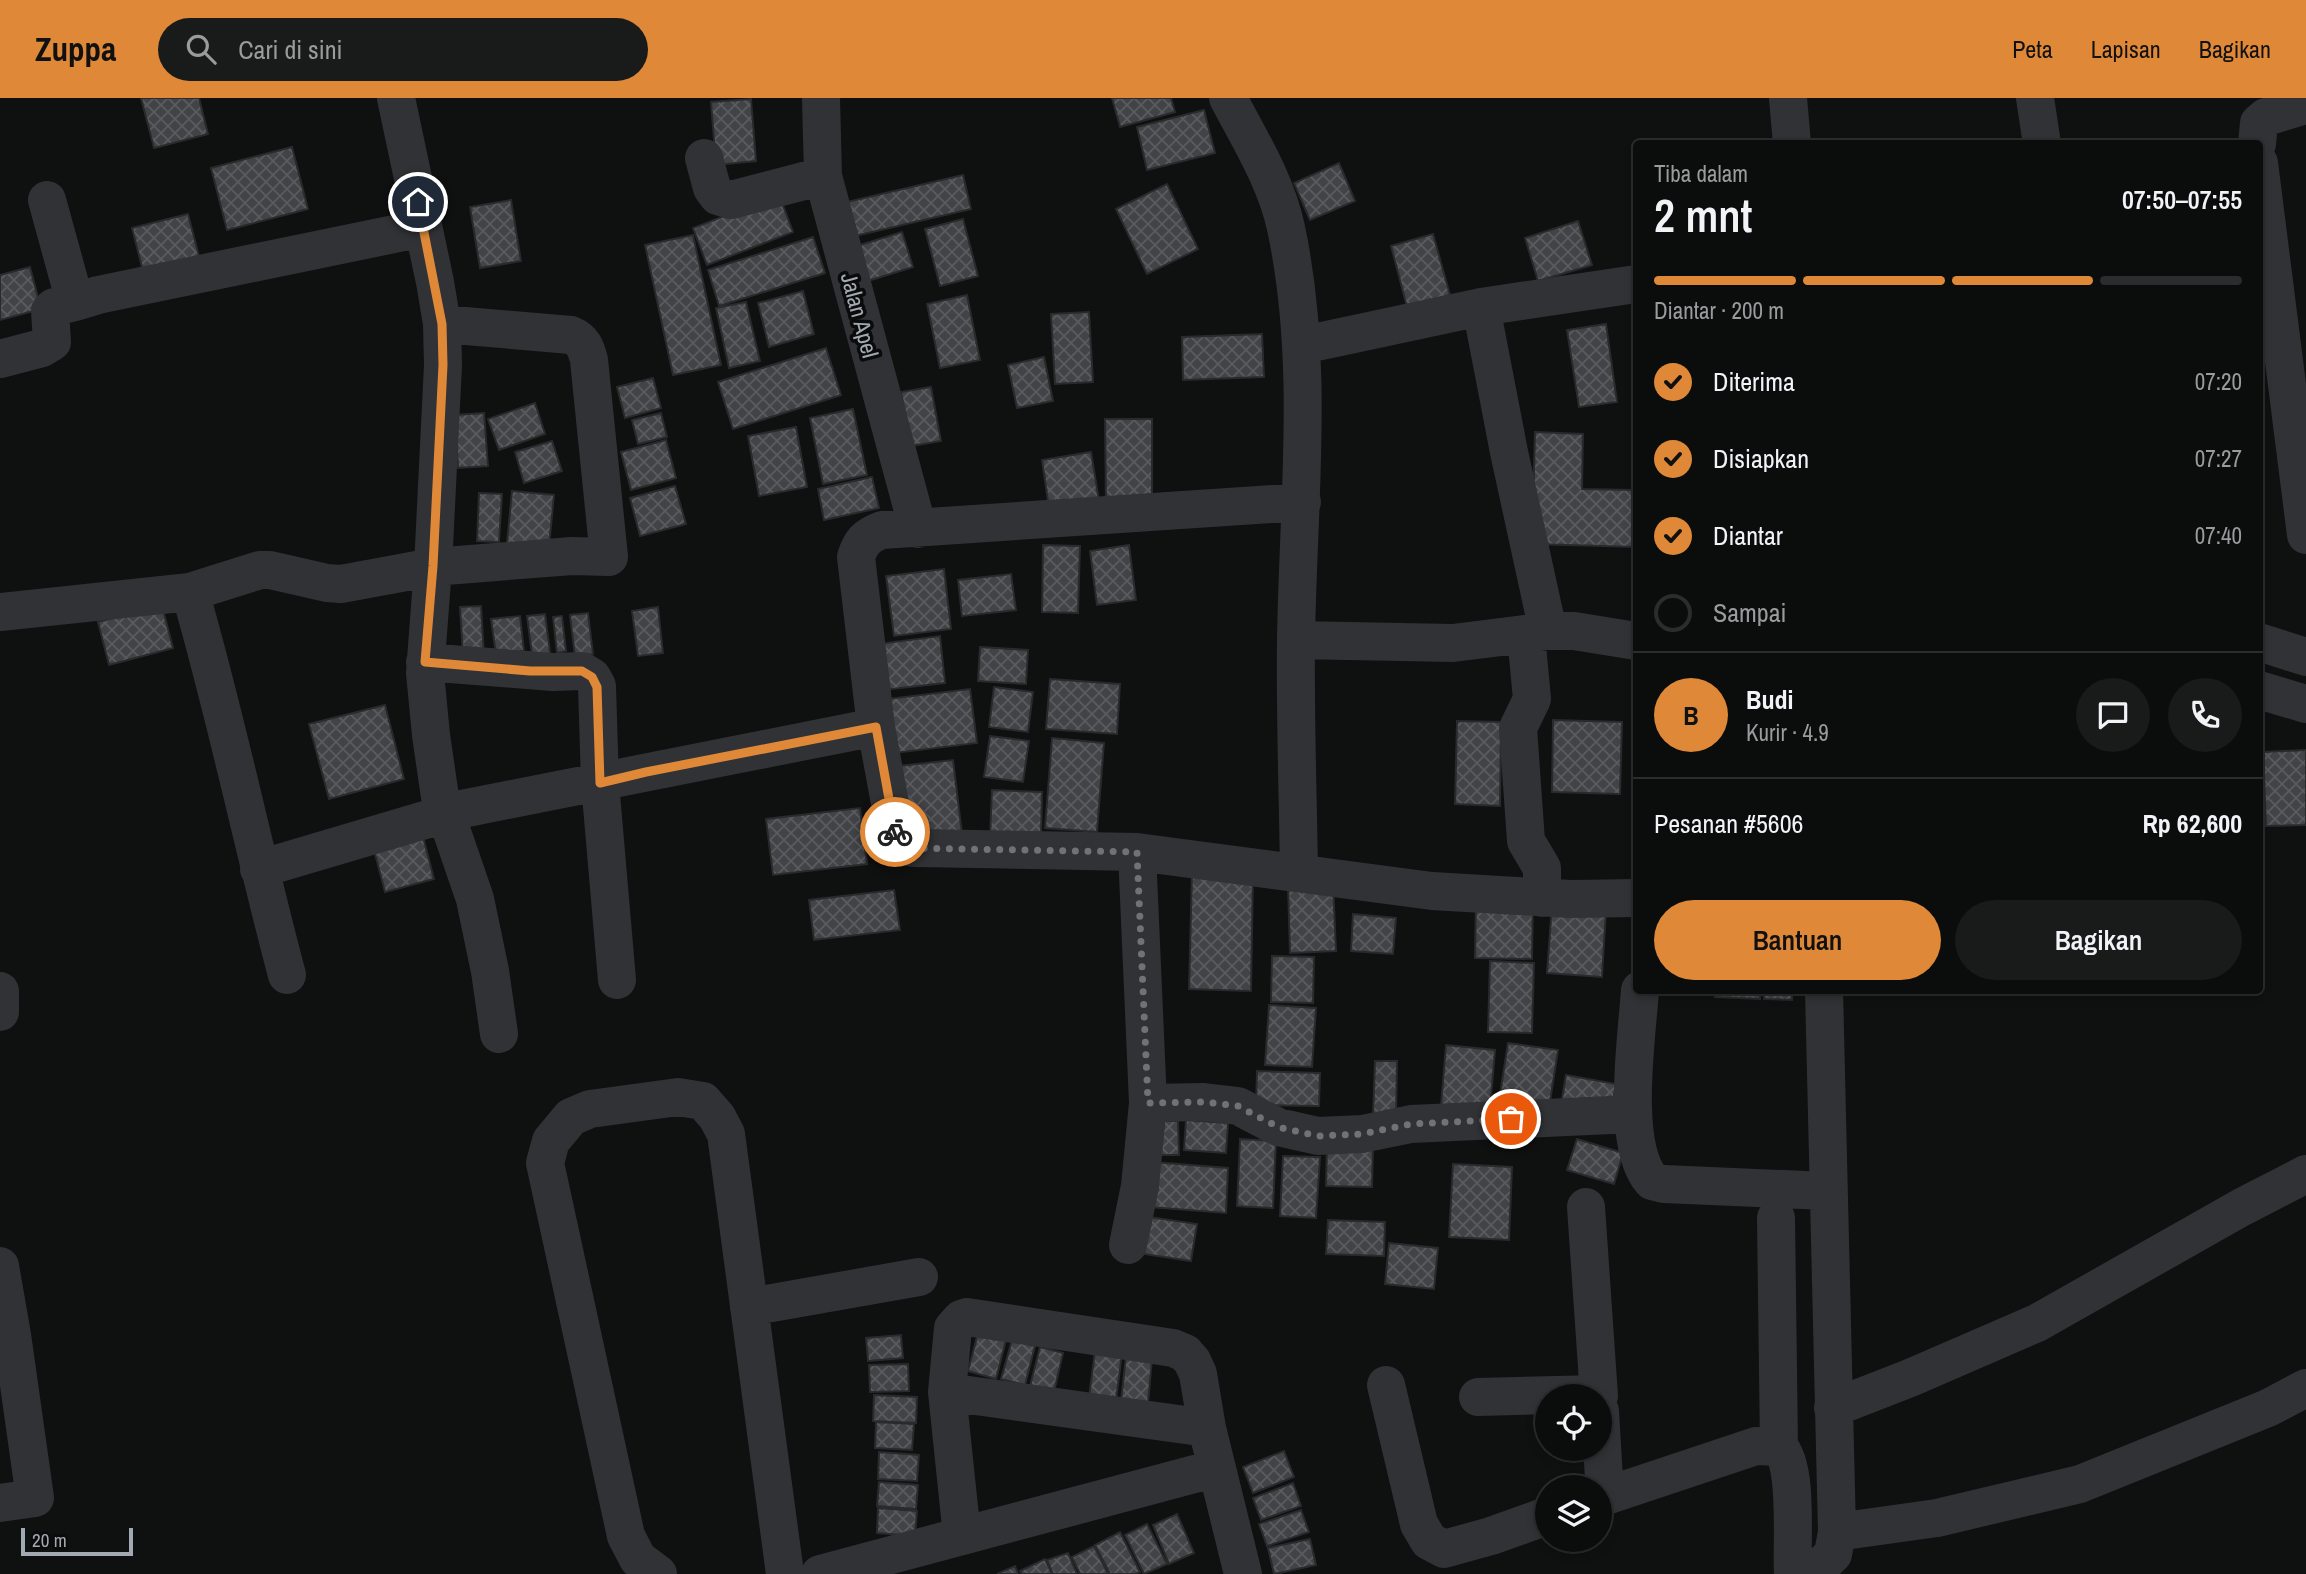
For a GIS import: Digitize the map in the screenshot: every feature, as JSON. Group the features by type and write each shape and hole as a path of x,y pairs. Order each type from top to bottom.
{"street":[{"path":"396,98 442,324 443,365 433,566 425,662 433,747 444,814 475,899 490,971 499,1034"},
{"name":"Jalan Apel","path":"821,98 823,176 918,529"},
{"path":"1227,98 1269,176 1286,227 1303,345 1302,502 1296,640 1299,873"},
{"path":"1788,98 1792,140"},
{"path":"2035,98 2041,140"},
{"path":"2257,140 2259,123 2266,117 2306,105"},
{"path":"704,158 712,188 718,196 731,200 823,176"},
{"path":"47,200 75,302"},
{"path":"2263,204 2286,441 2306,535"},
{"path":"0,359 42,348 52,342 50,311 54,307 99,295 424,228"},
{"path":"1303,345 1481,307 1633,284"},
{"path":"1481,307 1509,452 1537,633 1532,699 1518,728 1526,841 1542,868 1542,898"},
{"path":"0,612 190,592 261,570 341,584 433,566 572,556 609,558 589,360 585,347 578,338 571,335 442,324"},
{"path":"1302,502 882,530 868,535 856,558 876,727 896,836 901,844 907,848 1137,852 1433,891 1542,898 1633,898"},
{"path":"190,592 212,669 259,869 288,975"},
{"path":"1296,640 1453,643 1574,631 1633,641"},
{"path":"2263,643 2306,657"},
{"path":"425,662 542,671 582,671 592,677 597,687 600,783 617,980"},
{"path":"2263,691 2306,704"},
{"path":"259,869 444,814 876,727"},
{"path":"1128,1245 1140,1186 1148,1103 1137,852"},
{"path":"0,991 0,1012"},
{"path":"1640,994 1633,1114 1641,1164 1652,1181 1664,1184 1828,1191"},
{"path":"1776,1219 1779,1447 1787,1458 1792,1491 1790,1569 1833,1554 1837,1532 1824,994"},
{"path":"658,1574 638,1559 626,1536 545,1163 551,1141 571,1117 590,1109 678,1097 704,1101 726,1134 785,1574"},
{"path":"1148,1103 1204,1102 1238,1106 1278,1127 1318,1136 1362,1134 1411,1124 1633,1114"},
{"path":"1833,1408 2038,1323 2242,1207 2306,1174"},
{"path":"1586,1207 1598,1384"},
{"path":"0,1266 6,1336 35,1498 0,1503"},
{"path":"749,1307 919,1276"},
{"path":"962,1536 947,1392 953,1328 961,1319 967,1317 1173,1348 1185,1353 1198,1374 1207,1428 1243,1574"},
{"path":"1386,1385 1419,1524 1429,1541 1444,1549 1535,1520"},
{"path":"1837,1532 1937,1518 2080,1485 2268,1408 2306,1388"},
{"path":"947,1392 1207,1428"},
{"path":"1478,1396 1535,1398"},
{"path":"1612,1494 1756,1446 1779,1447"},
{"path":"820,1574 1217,1468"}],"building":[{"path":"141,98 199,98 208,134 154,148"},
{"path":"1112,98 1171,98 1175,112 1120,127"},
{"path":"751,99 756,161 716,165 711,102"},
{"path":"1204,110 1215,153 1147,170 1137,127"},
{"path":"292,147 308,209 227,230 211,168"},
{"path":"1339,163 1355,201 1310,220 1294,183"},
{"path":"963,175 971,209 842,239 834,205"},
{"path":"1167,184 1198,249 1147,274 1116,209"},
{"path":"779,195 793,232 707,265 693,228"},
{"path":"511,200 521,261 480,268 470,207"},
{"path":"188,214 201,264 145,279 132,228"},
{"path":"963,219 978,276 940,286 925,229"},
{"path":"1578,221 1592,265 1538,281 1525,238"},
{"path":"902,232 913,267 868,281 857,246"},
{"path":"1433,234 1450,295 1407,307 1391,246"},
{"path":"693,235 721,365 673,375 645,245"},
{"path":"813,237 825,273 719,306 708,270"},
{"path":"30,267 41,309 0,320 0,275"},
{"path":"803,291 814,334 769,347 758,303"},
{"path":"967,295 980,360 940,368 927,304"},
{"path":"746,302 760,361 729,368 716,308"},
{"path":"1089,312 1093,382 1055,384 1051,314"},
{"path":"1606,324 1617,402 1579,407 1567,330"},
{"path":"1262,334 1264,377 1183,380 1182,337"},
{"path":"826,348 841,395 733,429 718,382"},
{"path":"1044,357 1053,401 1017,408 1008,365"},
{"path":"653,378 661,408 625,418 617,387"},
{"path":"931,387 941,441 911,446 901,392"},
{"path":"535,403 545,434 499,450 488,419"},
{"path":"853,409 867,475 823,484 810,418"},
{"path":"484,413 488,466 458,468 455,415"},
{"path":"661,413 667,437 638,444 632,420"},
{"path":"1105,419 1152,419 1152,505 1106,505"},
{"path":"796,427 807,487 759,496 748,436"},
{"path":"1535,432 1583,434 1582,489 1633,490 1633,547 1532,544"},
{"path":"666,440 676,478 631,490 621,452"},
{"path":"552,441 562,471 524,483 515,452"},
{"path":"1091,452 1100,507 1050,515 1042,460"},
{"path":"872,477 879,508 824,520 818,489"},
{"path":"675,486 686,524 640,536 630,498"},
{"path":"512,491 554,495 549,547 507,543"},
{"path":"479,493 502,494 499,542 477,541"},
{"path":"1043,545 1080,546 1078,613 1042,612"},
{"path":"1129,545 1136,600 1097,605 1090,551"},
{"path":"944,569 951,629 894,636 886,576"},
{"path":"1011,574 1016,610 962,616 958,580"},
{"path":"162,606 173,648 109,665 98,622"},
{"path":"481,606 484,655 463,656 460,607"},
{"path":"658,607 663,653 638,656 632,611"},
{"path":"588,613 593,654 575,657 570,615"},
{"path":"545,614 551,660 533,662 527,616"},
{"path":"520,616 524,651 496,655 491,619"},
{"path":"562,616 566,651 557,653 553,617"},
{"path":"940,636 945,683 883,690 878,644"},
{"path":"980,647 1028,650 1026,684 978,681"},
{"path":"1050,679 1120,684 1117,734 1046,729"},
{"path":"994,687 1033,692 1028,732 989,727"},
{"path":"970,689 977,743 886,754 879,700"},
{"path":"385,705 404,779 329,799 309,724"},
{"path":"1553,720 1622,722 1620,794 1552,792"},
{"path":"1457,721 1501,722 1500,806 1455,804"},
{"path":"990,736 1029,741 1023,782 984,777"},
{"path":"1052,738 1104,743 1097,832 1045,828"},
{"path":"2306,750 2306,825 2266,826 2263,752"},
{"path":"953,760 962,834 908,841 899,766"},
{"path":"992,790 1042,792 1041,839 990,837"},
{"path":"860,808 867,864 773,875 766,819"},
{"path":"421,829 434,879 385,892 372,842"},
{"path":"1192,872 1253,874 1251,991 1189,989"},
{"path":"1333,884 1336,951 1290,953 1288,886"},
{"path":"894,890 900,930 814,940 809,900"},
{"path":"1476,897 1533,899 1532,959 1475,958"},
{"path":"1552,905 1606,909 1602,977 1547,973"},
{"path":"1353,914 1396,918 1393,954 1351,951"},
{"path":"1272,956 1314,957 1313,1003 1271,1002"},
{"path":"1490,961 1534,963 1532,1033 1488,1032"},
{"path":"1715,994 1760,994 1760,999 1715,997"},
{"path":"1764,994 1792,994 1792,1000 1764,999"},
{"path":"1269,1005 1316,1008 1312,1067 1265,1065"},
{"path":"1508,1043 1558,1050 1549,1108 1499,1101"},
{"path":"1446,1045 1495,1050 1490,1110 1441,1106"},
{"path":"1375,1061 1397,1061 1396,1116 1373,1116"},
{"path":"1257,1071 1320,1073 1319,1106 1256,1105"},
{"path":"1566,1075 1616,1084 1611,1114 1561,1105"},
{"path":"1186,1120 1228,1123 1226,1153 1184,1150"},
{"path":"1153,1121 1178,1121 1179,1155 1154,1155"},
{"path":"1240,1139 1276,1141 1273,1208 1237,1206"},
{"path":"1577,1139 1623,1153 1614,1184 1567,1170"},
{"path":"1327,1147 1373,1148 1372,1187 1326,1186"},
{"path":"1283,1156 1320,1157 1316,1218 1280,1216"},
{"path":"1153,1162 1228,1168 1226,1213 1150,1207"},
{"path":"1453,1164 1512,1167 1509,1240 1449,1237"},
{"path":"1149,1217 1197,1224 1191,1261 1144,1254"},
{"path":"1328,1220 1385,1222 1384,1256 1326,1254"},
{"path":"1389,1243 1438,1248 1434,1289 1385,1284"},
{"path":"979,1329 1007,1336 996,1379 968,1371"},
{"path":"901,1335 903,1358 868,1361 866,1338"},
{"path":"1012,1340 1035,1346 1025,1385 1001,1379"},
{"path":"1040,1347 1063,1353 1054,1392 1030,1386"},
{"path":"1095,1351 1122,1354 1116,1400 1089,1397"},
{"path":"1126,1356 1152,1359 1148,1403 1121,1401"},
{"path":"908,1364 909,1391 870,1392 869,1365"},
{"path":"874,1395 917,1397 916,1423 873,1421"},
{"path":"876,1422 914,1424 912,1450 875,1448"},
{"path":"1284,1451 1294,1477 1253,1493 1243,1467"},
{"path":"879,1452 919,1455 917,1481 878,1479"},
{"path":"879,1482 918,1485 916,1509 877,1506"},
{"path":"1293,1483 1301,1506 1261,1520 1253,1498"},
{"path":"878,1508 917,1511 915,1536 877,1533"},
{"path":"1301,1510 1309,1532 1267,1546 1259,1524"},
{"path":"1177,1514 1194,1553 1169,1564 1153,1525"},
{"path":"1147,1524 1167,1564 1144,1574 1125,1535"},
{"path":"1120,1532 1140,1572 1110,1574 1095,1545"},
{"path":"1310,1539 1316,1565 1274,1574 1268,1548"},
{"path":"1094,1546 1108,1574 1080,1574 1072,1557"},
{"path":"1068,1553 1077,1574 1053,1574 1047,1560"},
{"path":"1045,1559 1052,1574 1022,1574 1020,1571"},
{"path":"1015,1566 1018,1574 997,1574"}],"way so far":[{"path":"895,832 901,844 907,848 1137,852 1148,1103 1204,1102 1238,1106 1278,1127 1318,1136 1362,1134 1411,1124 1511,1119"}],"route":[{"path":"418,202 442,324 443,365 433,566 425,662 530,671 582,671 592,677 597,687 600,783 876,727 895,832"}]}
